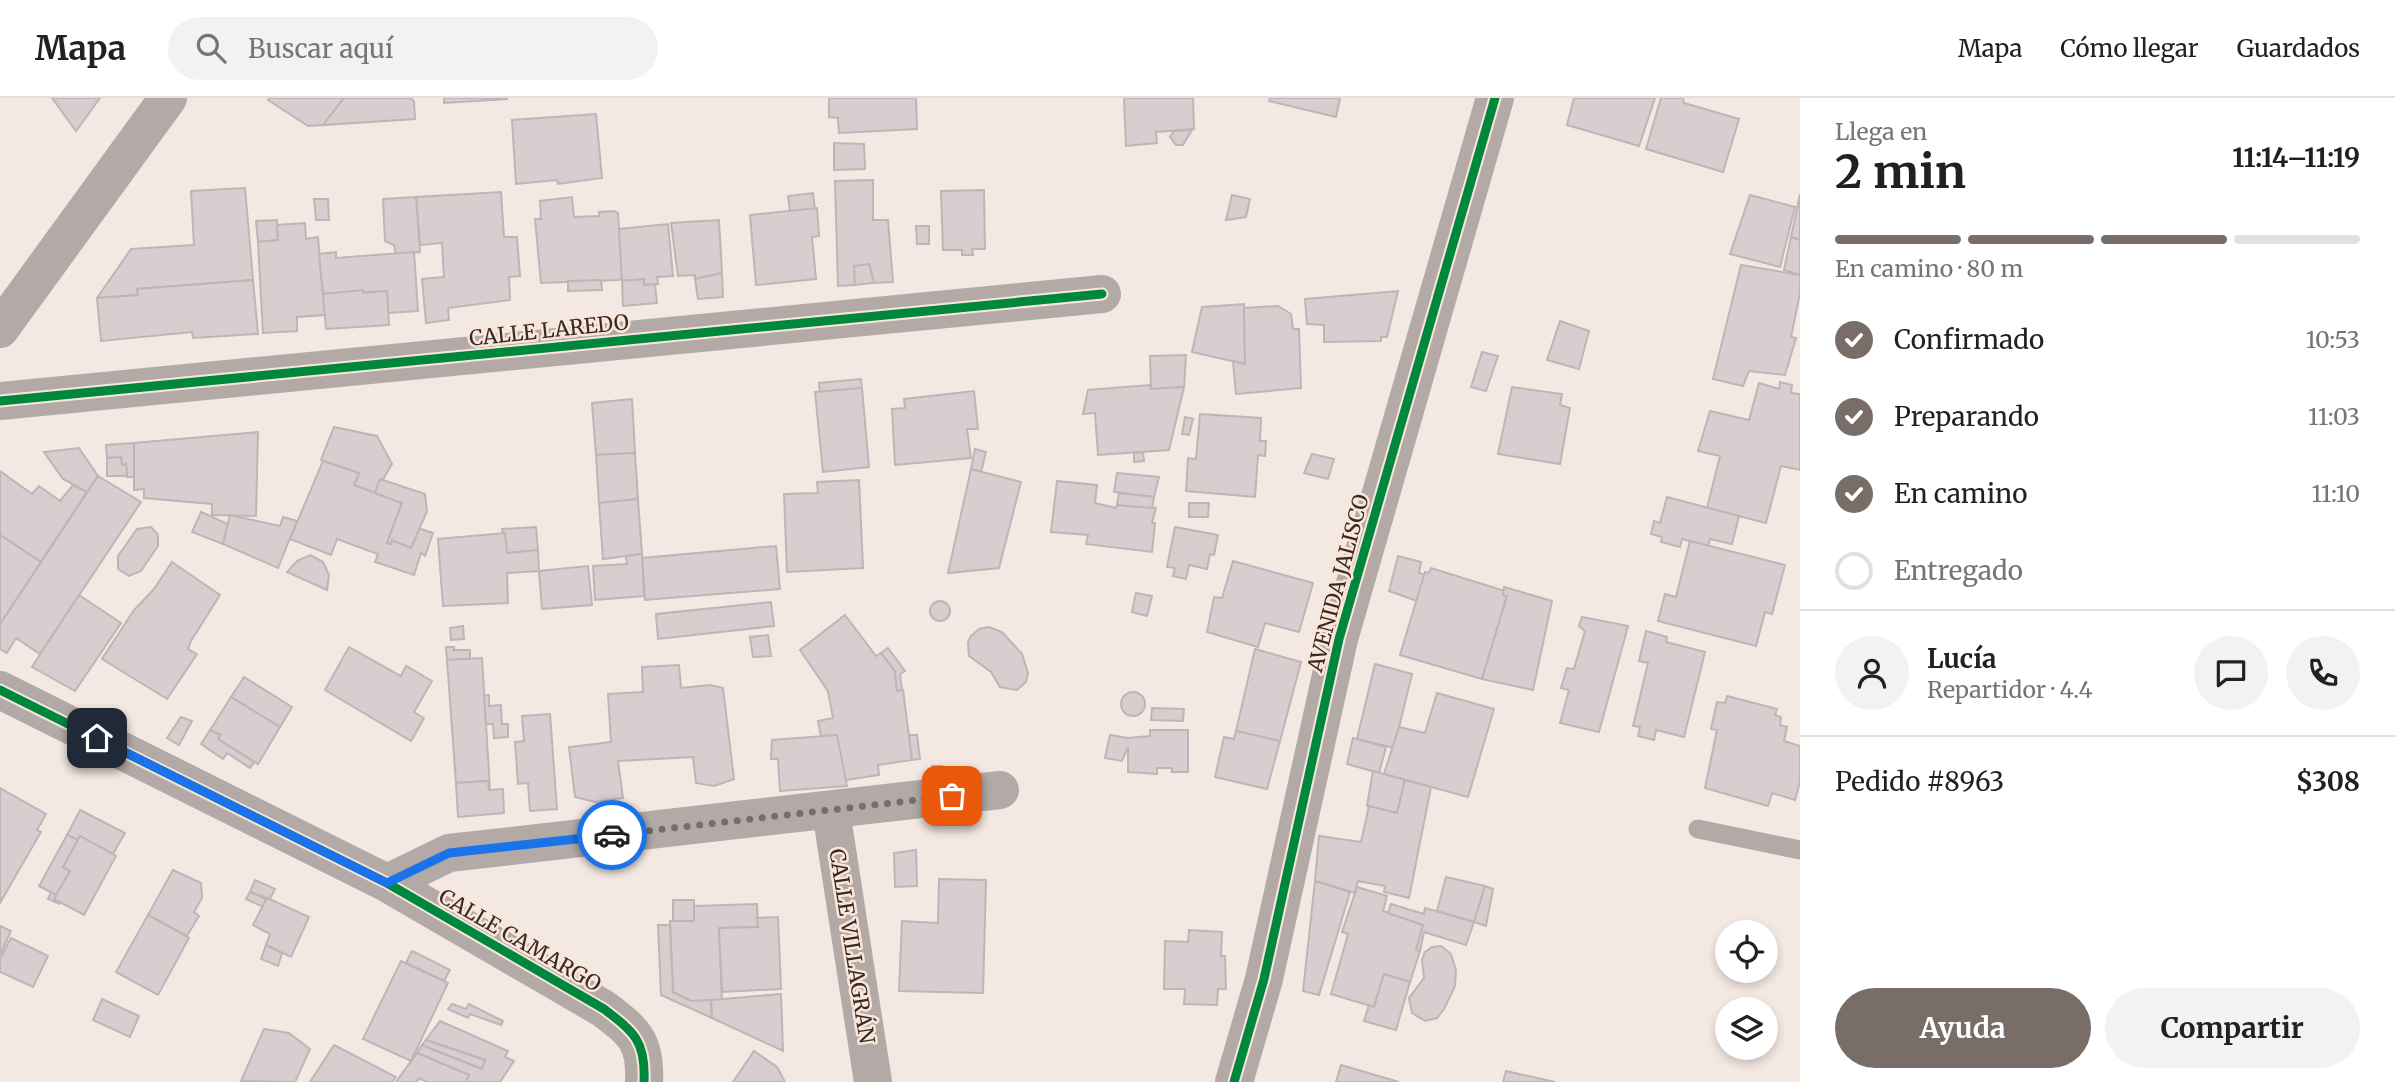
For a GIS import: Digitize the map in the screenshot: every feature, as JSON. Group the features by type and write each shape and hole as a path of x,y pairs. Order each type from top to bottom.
{"street":[{"path":"0,329 168,98"},
{"name":"AVENIDA JALISCO","path":"1234,1082 1264,979 1339,639 1495,98"},
{"name":"CALLE LAREDO","path":"0,401 1102,294"},
{"name":"CALLE CAMARGO","path":"0,690 387,883 604,1009 634,1032 645,1062 644,1082"},
{"path":"387,883 449,853 1000,790"},
{"name":"CALLE VILLAGRÁN","path":"831,811 873,1082"}],"lane":[{"path":"1698,829 1800,850"}],"building":[{"path":"52,98 100,98 76,131"},
{"path":"344,98 323,125 308,126 268,100"},
{"path":"344,98 410,98 414,101 415,119 323,125"},
{"path":"444,98 507,98 507,99 444,103"},
{"path":"829,98 916,98 917,129 839,133 838,118 829,117"},
{"path":"1124,98 1193,98 1194,129 1156,132 1157,143 1126,146"},
{"path":"1270,98 1340,98 1336,117 1269,101"},
{"path":"1574,98 1655,98 1639,146 1567,125"},
{"path":"1661,98 1683,98 1684,103 1739,119 1723,172 1646,149"},
{"path":"596,114 602,178 558,184 557,180 516,184 512,120"},
{"path":"1192,130 1183,145 1176,145 1170,137 1174,131"},
{"path":"834,143 864,144 865,169 834,170"},
{"path":"873,180 873,220 888,220 893,282 874,283 869,264 854,266 855,285 838,286 835,181"},
{"path":"245,188 253,280 137,289 138,295 97,298 131,249 194,245 191,191"},
{"path":"984,190 985,249 972,249 973,255 962,255 962,250 943,250 941,191"},
{"path":"501,192 504,237 517,237 520,276 509,277 510,300 448,308 449,320 426,323 422,279 444,277 442,243 420,245 416,197"},
{"path":"813,193 815,209 790,211 788,196"},
{"path":"1800,194 1800,240 1791,237"},
{"path":"1232,195 1250,199 1246,217 1226,220"},
{"path":"1750,195 1795,207 1780,267 1730,254"},
{"path":"416,197 420,252 396,254 394,245 385,241 383,199"},
{"path":"572,197 574,217 599,216 599,212 618,213 622,278 619,280 541,283 535,219 541,219 540,201"},
{"path":"314,199 328,199 329,220 316,220"},
{"path":"817,208 819,236 812,237 816,279 756,285 750,215"},
{"path":"277,220 278,240 258,242 256,221"},
{"path":"719,220 722,273 695,279 695,275 678,276 671,223"},
{"path":"305,223 306,239 318,237 325,315 297,317 297,331 263,333 258,242 278,240 277,225"},
{"path":"668,224 673,276 657,277 658,284 644,285 644,279 622,281 619,229"},
{"path":"916,226 929,226 929,244 917,244"},
{"path":"1791,237 1800,240 1800,275 1784,270"},
{"path":"336,252 336,258 414,252 418,311 388,313 387,291 323,294 319,254"},
{"path":"869,264 874,283 855,285 854,266"},
{"path":"1741,265 1800,275 1800,293 1791,337 1796,338 1785,375 1749,371 1743,386 1713,379"},
{"path":"722,273 723,297 698,299 695,279"},
{"path":"644,279 644,285 655,284 657,303 623,306 622,281"},
{"path":"253,280 258,334 193,338 192,332 101,341 97,298 138,295 137,289"},
{"path":"601,280 602,290 568,291 568,281"},
{"path":"363,290 363,293 387,291 389,325 326,329 323,294"},
{"path":"1398,291 1387,337 1381,337 1381,341 1324,342 1324,325 1307,324 1305,299"},
{"path":"1244,304 1245,364 1192,352 1202,307"},
{"path":"1278,306 1291,314 1293,329 1299,329 1301,388 1236,394 1233,361 1245,364 1244,308"},
{"path":"1560,321 1589,331 1579,369 1547,360"},
{"path":"1482,352 1498,356 1486,391 1471,387"},
{"path":"1186,355 1184,387 1151,389 1150,356"},
{"path":"861,379 862,388 820,392 819,383"},
{"path":"1780,382 1792,385 1791,393 1800,394 1800,470 1781,466 1766,523 1707,508 1720,456 1698,451 1710,411 1749,420 1759,383 1779,389"},
{"path":"1150,385 1151,389 1184,387 1169,450 1098,455 1095,413 1083,414 1088,390"},
{"path":"1512,387 1562,394 1560,405 1570,408 1560,464 1498,454"},
{"path":"862,388 869,467 823,472 815,392"},
{"path":"974,391 978,429 967,429 971,458 895,465 892,409 905,408 904,399"},
{"path":"632,399 635,453 596,455 592,403"},
{"path":"1200,414 1261,418 1260,441 1266,441 1265,456 1258,455 1255,497 1186,491 1188,458 1196,459"},
{"path":"1185,417 1193,419 1189,435 1182,434"},
{"path":"334,427 377,436 392,464 375,493 354,485 359,473 321,460"},
{"path":"258,432 256,516 212,515 212,504 144,498 144,489 134,490 134,443"},
{"path":"134,443 134,477 127,477 126,464 122,465 121,457 107,458 106,445"},
{"path":"79,448 98,476 87,492 63,479 44,452"},
{"path":"975,449 986,452 981,472 971,469"},
{"path":"1143,452 1144,461 1134,462 1134,453"},
{"path":"635,453 638,499 599,503 596,455"},
{"path":"1312,454 1334,459 1328,479 1304,473"},
{"path":"121,457 122,465 126,464 127,476 107,476 107,458"},
{"path":"323,461 359,473 354,485 402,503 387,543 391,544 392,540 411,548 418,528 433,533 425,556 421,553 414,575 375,562 378,554 337,539 331,555 290,539"},
{"path":"971,469 1021,482 999,568 948,573"},
{"path":"0,471 32,494 39,486 60,501 73,485 87,492 41,562 0,535"},
{"path":"1117,473 1159,477 1154,497 1114,492"},
{"path":"98,476 141,502 40,654 16,638 7,653 0,649 0,624"},
{"path":"380,479 425,494 427,511 411,548 392,540 391,544 387,543 402,503 375,493"},
{"path":"859,480 863,568 787,572 784,494 818,493 817,482"},
{"path":"1057,481 1097,485 1095,503 1116,508 1117,505 1156,508 1152,523 1155,523 1152,552 1086,544 1088,535 1051,532"},
{"path":"1119,493 1154,497 1152,508 1117,505"},
{"path":"1667,497 1739,516 1732,544 1710,539 1708,546 1682,539 1680,547 1661,542 1662,537 1651,534 1654,521 1660,523"},
{"path":"638,499 642,554 603,559 599,503"},
{"path":"1189,503 1209,503 1208,517 1189,517"},
{"path":"201,512 228,524 223,544 192,532"},
{"path":"230,515 280,526 283,517 297,521 278,568 223,544"},
{"path":"151,527 158,535 158,546 141,571 129,576 118,569 118,556 137,529"},
{"path":"536,527 538,550 507,553 502,529"},
{"path":"1175,527 1218,535 1214,555 1210,554 1207,569 1189,565 1186,579 1173,576 1175,568 1167,567"},
{"path":"505,533 507,553 538,550 539,571 507,573 508,603 443,606 438,539"},
{"path":"0,535 41,562 0,624"},
{"path":"1690,541 1785,565 1772,614 1765,612 1756,646 1658,621 1665,594 1676,597"},
{"path":"776,546 780,589 645,600 642,558"},
{"path":"642,554 644,596 595,600 593,566 627,564 626,556"},
{"path":"310,555 323,562 329,575 327,590 287,572 297,561"},
{"path":"1398,556 1421,562 1419,573 1425,575 1417,601 1389,591"},
{"path":"1233,561 1313,583 1299,632 1265,623 1258,647 1207,632 1214,597 1222,598"},
{"path":"172,562 220,595 191,641 188,649 197,654 167,699 102,659 134,610 154,589"},
{"path":"588,566 592,605 542,609 539,571"},
{"path":"1431,568 1505,591 1503,595 1507,596 1482,679 1400,655 1425,572 1429,573"},
{"path":"1504,587 1552,601 1533,690 1482,679 1507,596 1503,595"},
{"path":"1136,593 1152,596 1147,616 1132,612"},
{"path":"79,595 121,623 75,691 32,667"},
{"path":"940,601 947,604 950,611 947,618 940,621 933,618 930,611 933,604"},
{"path":"771,602 774,626 658,639 656,614"},
{"path":"845,615 876,656 881,653 895,671 897,691 903,690 912,760 878,765 879,775 843,780 837,735 821,736 818,721 833,718 828,691 800,650"},
{"path":"1582,617 1628,626 1599,732 1560,723 1569,690 1561,688 1567,668 1574,669 1585,631 1579,626"},
{"path":"463,626 464,639 451,640 450,628"},
{"path":"989,627 1002,632 1022,654 1028,673 1026,682 1017,690 1000,687 991,672 969,656 968,642 971,636 979,629"},
{"path":"1646,631 1667,637 1666,642 1705,652 1684,737 1656,730 1654,740 1638,736 1640,727 1633,726 1648,663 1639,661"},
{"path":"768,635 771,656 753,657 750,637"},
{"path":"349,647 401,676 406,666 432,681 414,712 424,718 411,741 325,690"},
{"path":"446,647 470,650 470,659 447,660"},
{"path":"888,648 905,671 900,674 902,690 897,691 895,671 881,653"},
{"path":"1255,649 1301,662 1280,741 1236,731"},
{"path":"482,658 490,790 488,781 456,783 447,660"},
{"path":"1375,664 1412,674 1394,748 1357,739"},
{"path":"679,665 681,688 710,685 723,688 734,779 714,786 696,783 693,757 618,761 623,798 595,802 575,797 569,747 611,742 608,694 643,692 642,667"},
{"path":"244,677 292,707 280,727 231,697"},
{"path":"1133,692 1142,695 1145,704 1142,713 1133,716 1124,713 1121,704 1124,695"},
{"path":"1437,693 1494,709 1468,797 1384,774 1399,727 1425,733"},
{"path":"489,695 489,706 501,705 502,724 508,724 508,737 494,738 493,724 486,724 484,696"},
{"path":"1727,696 1777,709 1775,715 1781,717 1780,725 1787,727 1784,741 1800,746 1800,782 1795,800 1772,793 1768,806 1705,788 1717,730 1711,729 1717,702 1725,703"},
{"path":"231,697 280,727 258,764 218,739 220,735 210,730"},
{"path":"1152,708 1184,709 1183,721 1151,720"},
{"path":"550,714 557,809 530,811 528,783 518,784 515,742 524,741 522,716"},
{"path":"181,717 192,721 179,745 167,738"},
{"path":"210,730 220,735 218,739 254,762 250,768 227,753 223,759 201,744"},
{"path":"1150,730 1188,730 1188,772 1157,768 1157,774 1128,772 1128,747 1122,761 1105,758 1110,735 1128,738 1150,736"},
{"path":"1236,731 1280,741 1267,789 1215,777 1224,737 1234,739"},
{"path":"837,735 847,786 780,791 778,759 771,759 772,740"},
{"path":"909,735 917,735 920,759 912,760"},
{"path":"1353,738 1386,747 1379,773 1347,764"},
{"path":"932,766 942,766 942,777 931,777"},
{"path":"1373,771 1405,780 1397,813 1367,806"},
{"path":"1405,780 1431,787 1409,898 1384,892 1385,886 1358,881 1355,893 1315,881 1319,836 1361,842 1369,806 1397,813"},
{"path":"488,781 489,790 503,789 504,813 458,817 456,783"},
{"path":"0,788 46,814 37,830 41,832 0,903"},
{"path":"80,810 125,833 113,854 80,836 78,840 67,835"},
{"path":"67,835 78,840 63,867 70,871 56,895 39,886"},
{"path":"80,836 116,856 84,915 54,899 70,871 63,867"},
{"path":"916,850 917,886 895,887 894,853"},
{"path":"173,870 201,883 202,898 194,912 199,916 187,936 148,915"},
{"path":"1446,877 1485,886 1474,922 1437,911"},
{"path":"939,879 986,880 983,993 899,991 902,921 938,923"},
{"path":"255,880 275,889 270,899 250,892"},
{"path":"1315,881 1350,892 1319,995 1303,991"},
{"path":"1485,886 1493,889 1486,926 1474,922"},
{"path":"1357,887 1387,896 1383,911 1423,925 1416,950 1420,951 1410,982 1384,974 1374,1007 1331,994 1348,934 1342,932"},
{"path":"51,892 56,895 54,899 60,904 48,899"},
{"path":"250,892 266,899 263,907 246,899"},
{"path":"267,898 309,917 291,957 266,945 270,934 253,925"},
{"path":"673,900 694,900 694,921 673,921"},
{"path":"757,904 758,927 719,928 722,1000 691,1001 673,992 670,921 694,921 694,906"},
{"path":"1391,904 1424,914 1425,908 1474,922 1466,945 1424,932 1420,951 1416,950 1423,925 1388,913"},
{"path":"148,915 189,938 158,995 116,972"},
{"path":"778,917 781,989 722,992 719,928 758,927 757,918"},
{"path":"658,925 670,925 673,992 691,1001 711,1000 712,1018 661,995"},
{"path":"0,926 11,931 0,955"},
{"path":"1189,930 1222,932 1221,956 1225,956 1226,989 1218,989 1217,1005 1184,1004 1185,989 1164,989 1165,941 1188,942"},
{"path":"11,938 48,956 33,987 0,972 0,959"},
{"path":"266,945 282,953 278,966 261,959"},
{"path":"1441,946 1451,954 1456,970 1455,986 1437,1018 1425,1021 1412,1013 1409,998 1424,978 1422,960 1425,952 1432,947"},
{"path":"412,951 450,970 444,981 406,963"},
{"path":"401,961 448,983 411,1061 363,1039"},
{"path":"1384,974 1410,982 1396,1030 1364,1021 1369,1005 1374,1007"},
{"path":"781,994 783,1051 712,1018 711,1000"},
{"path":"102,999 139,1016 130,1037 93,1020"},
{"path":"452,1004 466,1009 469,1004 503,1021 501,1025 470,1014 468,1018 448,1009"},
{"path":"440,1021 508,1051 505,1057 514,1061 500,1082 466,1082 469,1075 417,1053 422,1045 482,1069 485,1060 426,1040"},
{"path":"264,1029 289,1033 310,1049 295,1082 241,1081"},
{"path":"426,1040 485,1060 482,1069 422,1045"},
{"path":"334,1045 396,1077 392,1082 310,1082"},
{"path":"754,1051 777,1067 785,1082 733,1082"},
{"path":"417,1053 469,1075 466,1082 427,1082 419,1078 417,1082 396,1082"},
{"path":"1341,1065 1399,1082 1336,1082"},
{"path":"1506,1071 1555,1082 1503,1082"}],"cycle path":[{"path":"1234,1082 1264,979 1339,639 1495,98"},
{"path":"0,401 1102,294"},
{"path":"0,690 387,883 604,1009 636,1039 643,1057 644,1082"}],"way so far":[{"path":"612,835 952,796"}],"route":[{"path":"97,738 387,883 449,853 612,835"}]}
